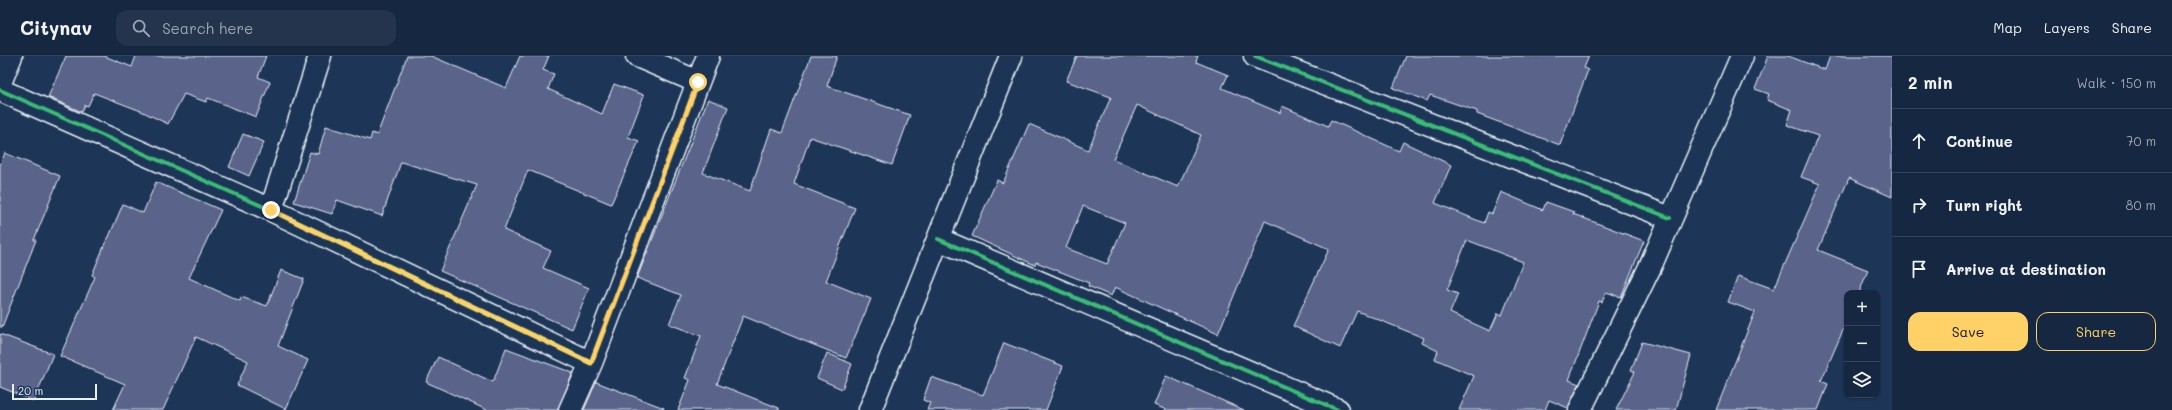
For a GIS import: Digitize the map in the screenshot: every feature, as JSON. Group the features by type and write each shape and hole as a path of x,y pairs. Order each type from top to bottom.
{"street":[{"path":"0,83 11,56"},
{"path":"271,210 320,56"},
{"path":"637,56 698,82"},
{"path":"570,410 591,363 708,56"},
{"path":"870,410 1011,56"},
{"path":"1255,56 1670,218"},
{"path":"1580,410 1650,267 1670,218 1742,56"},
{"path":"0,90 271,210 591,363"},
{"path":"938,239 1338,410"}],"building":[{"path":"66,56 104,56 132,67 136,56 266,56 258,77 270,82 256,117 208,98 206,102 184,94 168,124 141,111 94,93 88,106 85,105 82,112 48,97"},
{"path":"407,56 431,56 506,88 520,56 549,56 543,70 554,74 548,89 602,114 614,84 644,95 628,137 639,141 611,204 528,170 504,230 551,251 543,268 589,288 572,329 440,271 477,185 401,162 382,216 337,200 332,214 294,202 310,152 318,154 326,126 370,140 372,133 377,135"},
{"path":"811,56 837,56 827,86 910,115 892,165 810,137 794,184 855,208 826,281 871,299 846,358 743,316 717,384 779,408 779,410 678,410 690,380 685,378 701,336 669,324 681,295 637,278 708,99 728,107 703,173 750,191 771,129 782,133"},
{"path":"1077,56 1198,56 1196,62 1228,75 1222,88 1280,113 1282,106 1328,126 1331,120 1399,151 1403,142 1451,165 1435,203 1484,223 1488,212 1492,214 1501,192 1543,210 1546,202 1644,241 1621,297 1606,292 1602,302 1599,301 1569,380 1579,384 1568,408 1549,400 1545,410 1459,410 1474,376 1435,359 1438,351 1422,343 1424,338 1357,311 1340,348 1293,326 1329,249 1265,221 1218,334 1115,287 1111,296 1088,286 1089,283 1036,262 1035,265 972,236 997,180 1003,183 1029,124 1088,150 1111,97 1066,81","holes":["1137,105 1201,135 1178,187 1113,159","1083,206 1125,223 1107,264 1066,248","1467,240 1523,262 1502,315 1498,313 1490,331 1450,313 1458,294 1447,290"]},
{"path":"1406,56 1589,56 1584,68 1588,70 1560,145 1477,114 1477,111 1430,95 1427,101 1393,88"},
{"path":"1768,56 1788,56 1825,70 1830,56 1892,56 1892,197 1849,178 1818,250 1868,270 1860,290 1844,290 1844,328 1821,381 1828,384 1818,410 1716,410 1755,312 1728,302 1738,276 1774,289 1820,184 1801,177 1818,136 1787,125 1792,110 1767,100 1769,94 1755,89"},
{"path":"243,134 264,142 249,176 229,167"},
{"path":"5,153 60,176 34,240 36,240 2,327 0,327 0,165"},
{"path":"156,182 221,210 189,278 240,301 241,297 267,306 281,270 304,279 278,346 308,360 286,409 237,385 248,361 196,337 163,410 113,410 125,384 60,356 95,277 92,275 123,204 143,213"},
{"path":"0,334 53,354 34,401 0,387"},
{"path":"1642,342 1691,355 1676,410 1616,410 1635,372 1631,370"},
{"path":"1004,343 1063,366 1046,410 927,410 930,403 923,400 931,377 983,395"},
{"path":"506,348 573,373 558,410 487,410 426,382 438,357 493,382"},
{"path":"827,353 852,364 842,389 817,378"},
{"path":"1166,376 1244,410 1167,410 1154,405"},
{"path":"596,382 664,408 663,410 584,410"}],"cycle path":[{"path":"1255,56 1670,218"},
{"path":"0,90 271,210 591,363"},
{"path":"938,239 1338,410"}],"route":[{"path":"271,210 591,363 698,82"}]}
